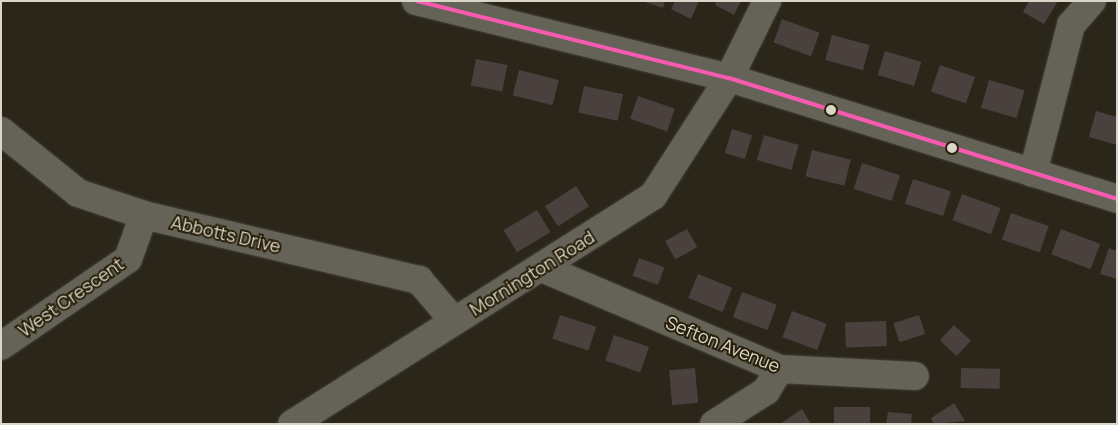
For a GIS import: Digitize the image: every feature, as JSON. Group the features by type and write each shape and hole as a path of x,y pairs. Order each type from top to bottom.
{"street":[{"path":"416,1 728,78 1117,199"},
{"name":"Mornington Road","path":"292,424 454,321 542,268 653,196 728,78 767,1"},
{"path":"1033,173 1071,25 1092,1"},
{"name":"Abbotts Drive","path":"1,131 78,193 144,215 419,280 454,321"},
{"name":"West Crescent","path":"1,346 128,259 144,215"},
{"name":"Sefton Avenue","path":"542,268 780,370 915,376"},
{"path":"714,424 766,391 780,370"}],"building":[{"path":"642,1 665,1 663,8"},
{"path":"675,1 699,1 691,19 671,9"},
{"path":"717,1 741,1 734,15 715,5"},
{"path":"1029,1 1058,1 1044,24 1023,12"},
{"path":"782,19 820,33 811,56 773,42"},
{"path":"832,35 870,45 863,70 825,60"},
{"path":"885,51 921,62 914,86 878,75"},
{"path":"476,59 507,65 502,92 471,86"},
{"path":"940,65 975,77 966,104 931,91"},
{"path":"519,70 559,80 552,105 513,95"},
{"path":"989,80 1025,90 1017,118 981,108"},
{"path":"584,86 623,94 618,121 578,112"},
{"path":"638,96 675,109 667,131 630,119"},
{"path":"1096,111 1117,117 1117,145 1089,137"},
{"path":"732,129 752,135 745,159 725,153"},
{"path":"764,135 799,145 791,170 757,160"},
{"path":"812,150 851,160 844,186 805,176"},
{"path":"862,163 900,175 892,201 854,189"},
{"path":"913,179 951,191 943,216 905,204"},
{"path":"576,186 589,206 558,226 545,206"},
{"path":"962,194 1001,208 991,234 952,220"},
{"path":"537,210 550,232 517,252 504,230"},
{"path":"1011,213 1049,226 1040,252 1002,239"},
{"path":"687,229 697,247 675,259 665,241"},
{"path":"1061,229 1100,244 1091,269 1051,254"},
{"path":"1109,248 1117,251 1117,279 1100,274"},
{"path":"639,258 664,267 658,285 633,276"},
{"path":"698,274 732,288 723,312 688,298"},
{"path":"742,292 777,305 768,330 733,317"},
{"path":"792,311 827,324 817,350 782,337"},
{"path":"560,315 596,327 588,351 552,339"},
{"path":"919,315 925,334 900,342 893,323"},
{"path":"886,321 887,346 846,347 845,322"},
{"path":"954,325 971,341 956,356 940,340"},
{"path":"614,335 649,347 640,373 605,361"},
{"path":"695,368 698,403 672,405 669,370"},
{"path":"961,368 1000,369 1000,389 961,388"},
{"path":"954,403 965,421 934,424 931,418"},
{"path":"834,407 870,407 870,424 834,424"},
{"path":"802,409 811,424 780,424"},
{"path":"888,412 912,414 911,424 886,424"}],"transit line":[{"path":"417,1 729,78 1117,199"}]}
